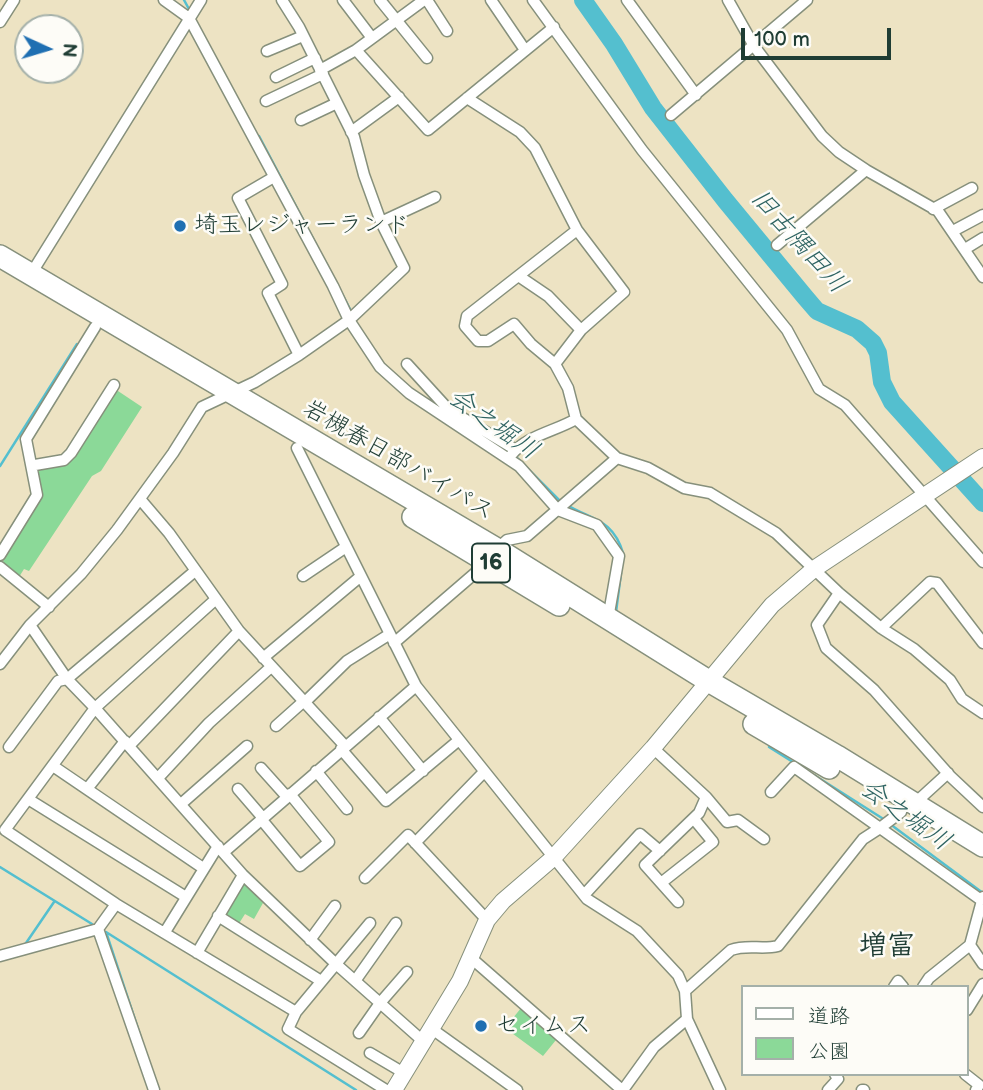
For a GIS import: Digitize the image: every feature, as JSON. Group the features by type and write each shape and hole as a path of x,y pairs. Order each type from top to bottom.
{"highway":[{"name":"岩槻春日部バイパス","path":"0,256 224,396 493,555 705,688 908,808 983,846"},
{"name":"岩槻春日部バイパス","path":"0,272 95,327 224,396 297,448 608,619 705,688"},
{"name":"岩槻春日部バイパス","path":"908,808 983,862"}],"street":[{"path":"0,22 14,0"},
{"path":"164,0 189,18 349,320 380,367 409,393 448,409 512,454 562,506 597,525 619,556 608,619"},
{"path":"0,664 30,625 81,574 140,499 202,407 299,355 349,320 404,268 381,222 351,132 315,58 282,0"},
{"path":"343,0 372,38"},
{"path":"380,0 426,58"},
{"path":"266,101 322,72 425,0 447,31"},
{"path":"491,0 525,50"},
{"path":"533,0 642,150 787,330 820,389 845,405 983,562"},
{"path":"627,0 696,94"},
{"path":"728,0 754,46 822,136 839,152 866,170 938,211 982,275"},
{"path":"671,115 807,0"},
{"path":"31,274 199,4"},
{"path":"356,50 428,130 554,27"},
{"path":"267,51 303,36"},
{"path":"276,77 315,58"},
{"path":"351,132 399,97"},
{"path":"467,98 520,132 535,148 577,230 624,292 581,330 555,364"},
{"path":"301,120 337,103"},
{"path":"777,245 866,170"},
{"path":"274,177 238,198 282,284 268,293 299,355"},
{"path":"933,209 972,188"},
{"path":"381,222 436,197"},
{"path":"953,231 983,215"},
{"path":"577,230 467,316 465,326 478,341 488,341 514,324 531,344 555,364 568,388 576,419 617,458 648,468 684,488 710,493 776,533 839,593 881,628 914,649 950,680 962,699 983,712"},
{"path":"965,249 983,238"},
{"path":"520,277 548,296 581,330"},
{"path":"0,555 37,495 26,439 77,362 95,327"},
{"path":"407,363 439,407"},
{"path":"36,465 64,460 71,453 114,385"},
{"path":"512,454 542,433 559,429 576,419"},
{"path":"297,448 416,686 584,895 637,931 678,975 685,991 687,1019 720,1090"},
{"path":"394,1090 460,981 487,920 503,901 553,858 653,748 772,606 814,569 983,457"},
{"path":"276,726 347,661 392,638 493,555 507,540 527,536 617,458"},
{"path":"140,499 169,533 239,631 304,701 386,801 459,740"},
{"path":"303,576 346,547"},
{"path":"0,567 49,607"},
{"path":"9,747 58,681 67,679 195,571"},
{"path":"262,658 361,576"},
{"path":"881,628 930,582 937,583 983,643"},
{"path":"839,593 817,625 826,648 874,690 948,773 983,807"},
{"path":"216,600 95,708 5,830 116,904 296,1012"},
{"path":"30,625 67,679 243,875 310,940 380,1003 517,1090"},
{"path":"87,789 127,743 239,631"},
{"path":"158,778 209,723 271,667"},
{"path":"165,932 203,868 221,849 262,819 416,686"},
{"path":"379,717 423,771"},
{"path":"181,804 247,746"},
{"path":"653,748 706,797 727,822 738,820 764,839"},
{"path":"53,766 203,868"},
{"path":"771,792 794,767 982,899 970,945 929,978 924,985"},
{"path":"239,789 300,866 329,842 261,768"},
{"path":"316,771 347,809"},
{"path":"415,843 484,772"},
{"path":"685,991 731,950 741,947 778,946 863,839 908,808 948,773"},
{"path":"678,902 645,865 699,813 706,797"},
{"path":"28,799 186,897"},
{"path":"661,883 713,842 694,818"},
{"path":"584,895 640,834 660,851"},
{"path":"365,878 408,835 487,920"},
{"path":"197,953 243,875"},
{"path":"0,956 98,929 116,904"},
{"path":"310,940 335,906"},
{"path":"218,916 321,981"},
{"path":"370,923 296,1012 288,1029 386,1090"},
{"path":"355,981 396,923"},
{"path":"98,929 153,1090"},
{"path":"970,945 983,964"},
{"path":"470,957 623,1090 654,1047 687,1019"},
{"path":"359,1033 407,972"},
{"path":"969,1007 983,984"},
{"path":"370,1053 404,1073"},
{"path":"828,1090 838,1079 836,1076"},
{"path":"968,1076 979,1085 976,1090"}],"green space":[{"path":"118,391 142,407 101,471 92,476 29,571 24,569 19,577 5,567 3,561 42,496 38,468 65,463 112,392"},
{"path":"243,885 263,903 254,919 245,914 238,925 223,916"},
{"path":"521,1008 556,1040 543,1056 505,1028"}],"waterway":[{"path":"184,0 190,11"},
{"name":"旧古隅田川","path":"583,0 653,108 805,297 817,311 857,329 873,343 878,353 882,382 892,402 983,503"},
{"path":"259,136 318,248"},
{"path":"326,263 352,313"},
{"path":"0,466 77,344"},
{"name":"会之堀川","path":"514,455 561,502"},
{"name":"会之堀川","path":"567,505 607,527 614,533 623,553"},
{"name":"会之堀川","path":"616,612 621,573"},
{"name":"会之堀川","path":"769,747 796,764"},
{"name":"会之堀川","path":"814,775 885,820"},
{"name":"会之堀川","path":"890,824 983,893"},
{"path":"0,867 92,924"},
{"path":"24,946 54,902"},
{"path":"106,932 356,1090"},
{"path":"107,935 140,1035"}],"place":[{"name":"埼玉レジャーランド","path":"180,226"},
{"name":"セイムス","path":"481,1026"}],"district":[{"name":"増富","path":"887,947"}]}
